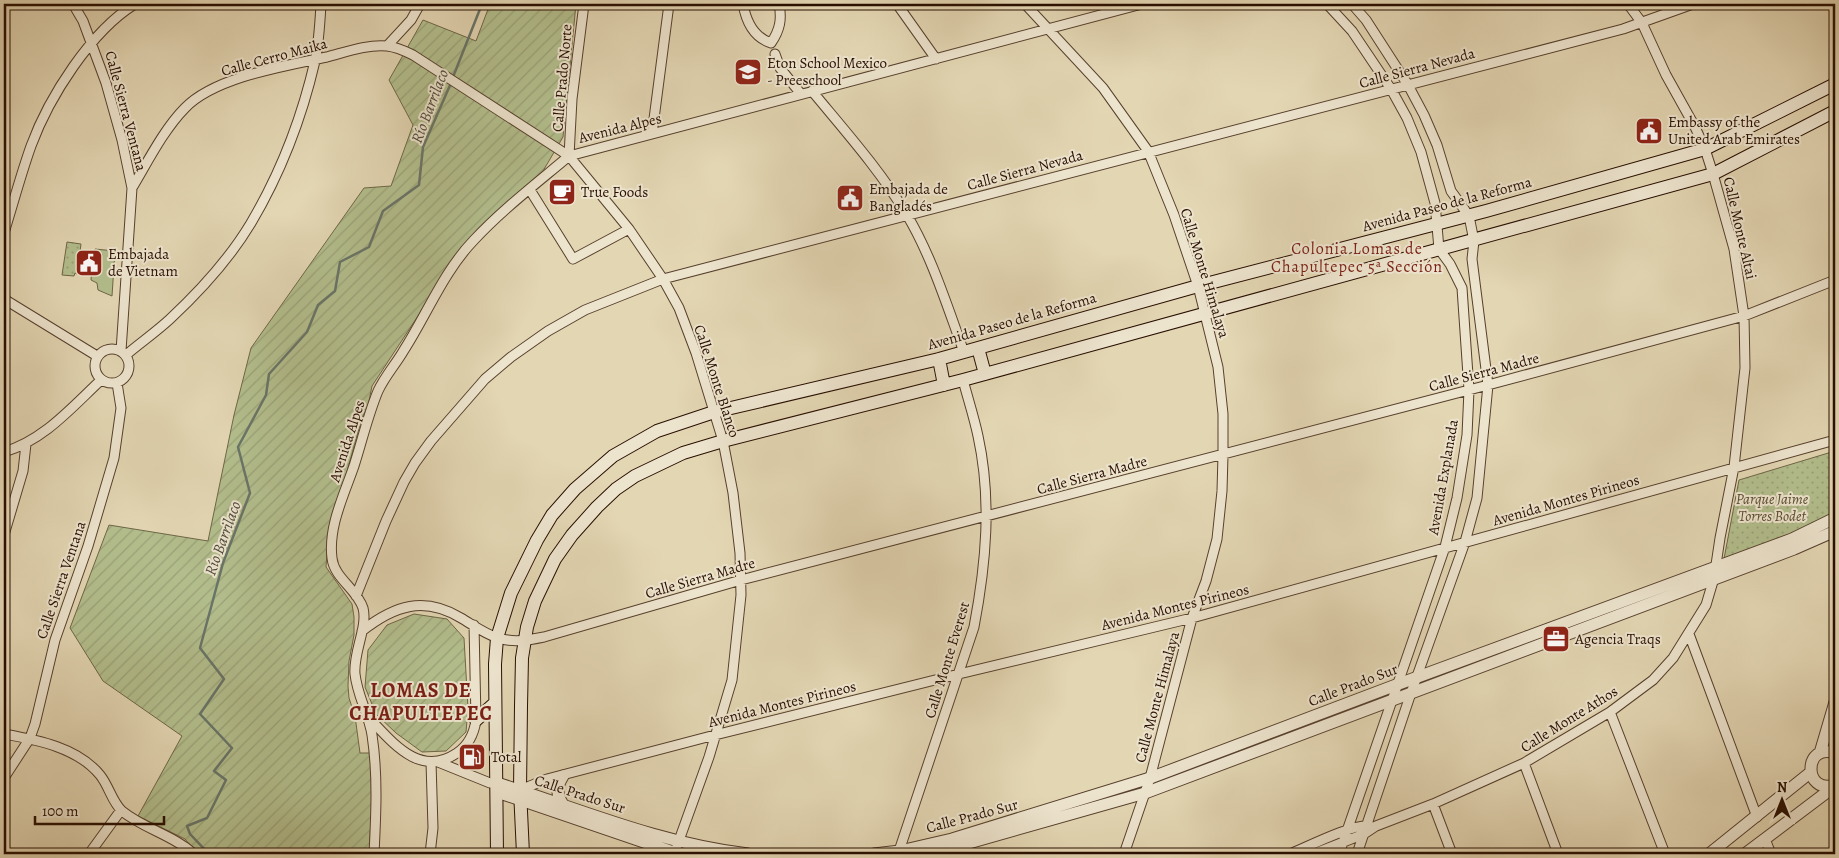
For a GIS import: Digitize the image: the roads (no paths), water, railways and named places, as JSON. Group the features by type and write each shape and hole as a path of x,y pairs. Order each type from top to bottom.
{"main road":[{"name":"Avenida Paseo de la Reforma","path":"497,854 495,703 497,638 511,593 537,540 552,515 575,489 613,456 632,445 664,429 714,412 938,359 1198,286 1468,216 1704,149 1835,84"},
{"path":"523,854 520,796 522,667 525,641 535,601 554,559 572,535 597,507 635,476 683,453 723,441 963,380 1714,174 1835,111"},
{"path":"978,348 985,374"},
{"path":"938,359 944,385"},
{"path":"476,720 495,703"}],"street":[{"name":"Calle Sierra Ventana","path":"73,4 83,20 106,83 122,140 132,188 123,353"},
{"path":"4,233 32,144 52,102 71,70 92,42 120,13 135,4"},
{"path":"123,353 169,320 227,256 250,224 272,182 291,139 315,59 321,4"},
{"path":"387,46 411,20 420,4"},
{"name":"Calle Prado Norte","path":"569,156 572,99 584,4"},
{"path":"652,134 669,4"},
{"path":"742,4 749,24 763,40 771,43 780,25 781,14 779,4"},
{"path":"897,4 936,59"},
{"name":"Calle Monte Himalaya","path":"1025,4 1103,88 1148,151 1174,215 1198,286 1218,367 1223,414 1223,455 1222,491 1217,539 1206,581 1192,618 1146,794 1124,854"},
{"name":"Avenida Alpes","path":"379,618 372,616 363,608 335,567 332,560 332,537 367,420 380,388 454,266 473,241 510,206 569,156 1142,4"},
{"name":"Avenida Explanada","path":"1327,4 1352,31 1392,89 1421,152 1435,203 1440,249 1462,288 1469,390 1468,435 1457,498 1445,547 1339,854"},
{"path":"1352,4 1366,20 1408,85 1437,145 1451,191 1468,216 1474,241 1472,260 1488,385 1477,498 1465,542 1416,678 1368,829 1356,854"},
{"name":"Calle Monte Altai","path":"1628,4 1642,23 1666,75 1696,127 1714,174 1734,249 1744,316 1745,368 1734,467 1715,573"},
{"name":"Calle Sierra Nevada","path":"356,596 404,482 431,441 485,380 511,357 548,331 585,310 663,279 1642,23 1693,4"},
{"name":"Calle Cerro Maika","path":"132,188 163,137 185,108 210,90 260,72 368,47 387,46"},
{"name":"Calle Monte Blanco","path":"387,46 407,52 569,156 629,229 663,279 679,308 696,353 723,441 734,493 741,580 739,628 732,680 716,735 676,854"},
{"path":"775,54 780,68 801,94"},
{"path":"812,91 877,170 908,216 942,290 964,352"},
{"path":"530,190 573,260 629,229"},
{"name":"Calle Sierra Madre","path":"362,631 379,618 396,609 417,605 433,606 449,611 497,638 525,641 544,638 741,580 1223,455 1744,316 1835,280"},
{"path":"4,299 97,356"},
{"path":"111,348 123,353 129,364 125,378 116,383 101,380 94,369 97,356 111,348"},
{"path":"4,452 26,444 58,421 101,380"},
{"name":"Calle Monte Everest","path":"899,852 974,628 981,592 987,517 978,436 963,380"},
{"name":"Calle Sierra Ventana","path":"4,778 30,738 36,724 54,640 88,546 114,458 121,408 116,383"},
{"name":"Avenida Montes Pirineos","path":"520,796 548,779 959,674 1192,618 1734,467 1769,460 1835,440"},
{"path":"4,535 23,471 26,444"},
{"name":"Calle Prado Sur","path":"1053,815 1146,794 1411,693 1715,573 1835,518"},
{"name":"Calle Prado Sur","path":"930,854 1053,815 1396,685 1715,573 1794,549 1835,530"},
{"name":"Calle Monte Athos","path":"1314,854 1524,763 1610,712 1653,680 1673,658 1706,605 1715,573"},
{"path":"363,608 364,618 356,651 355,674 372,734 377,806 374,854"},
{"path":"367,716 404,752 423,762 435,762 452,756 467,744 473,736 476,720 474,625"},
{"path":"1689,634 1757,816"},
{"path":"1820,753 1835,702"},
{"path":"1610,712 1665,854"},
{"path":"4,734 30,738 67,751 93,768 101,776 121,810 178,841 194,854"},
{"path":"1835,753 1826,751 1820,753 1812,761 1811,772 1816,782 1821,785 1826,787 1835,786"},
{"path":"430,854 433,828 435,762"},
{"name":"Calle Prado Sur","path":"435,762 676,854"},
{"path":"1524,763 1558,854"},
{"path":"1709,854 1811,772"},
{"path":"563,776 558,784 558,789 560,800 564,806"},
{"path":"1745,854 1835,786"},
{"name":"Calle Prado Sur","path":"520,796 564,806 706,848 748,854"},
{"path":"1433,804 1452,854"},
{"path":"89,854 121,810"},
{"name":"Calle Prado Sur","path":"874,854 899,852 952,839 1010,828"},
{"name":"Calle Monte Athos","path":"1290,854 1348,830 1368,829"},
{"path":"1765,839 1771,854"}],"waterway":[{"name":"Río Barrilaco","path":"453,77 482,4"},
{"name":"Río Barrilaco","path":"209,854 190,834 187,826 207,818 226,780 214,771 232,748 200,714 224,679 200,648 223,563 250,493 238,447 266,395 269,374 307,332 318,305 335,291 340,262 369,247 383,211 419,185 423,147 451,83"}],"place":[{"name":"Eton School Mexico - Preeschool","path":"748,72"},
{"name":"Embassy of the United Arab Emirates","path":"1649,131"},
{"name":"True Foods","path":"562,192"},
{"name":"Embajada de Bangladés","path":"850,198"},
{"name":"Embajada de Vietnam","path":"89,263"},
{"name":"Agencia Traqs","path":"1556,639"},
{"name":"Total","path":"472,757"}],"district":[{"name":"Colonia Lomas de Chapultepec 5ª Sección","path":"1357,257"},
{"name":"LOMAS DE CHAPULTEPEC","path":"421,702"}],"park label":[{"name":"Parque Jaime Torres Bodet","path":"1772,508"}]}
